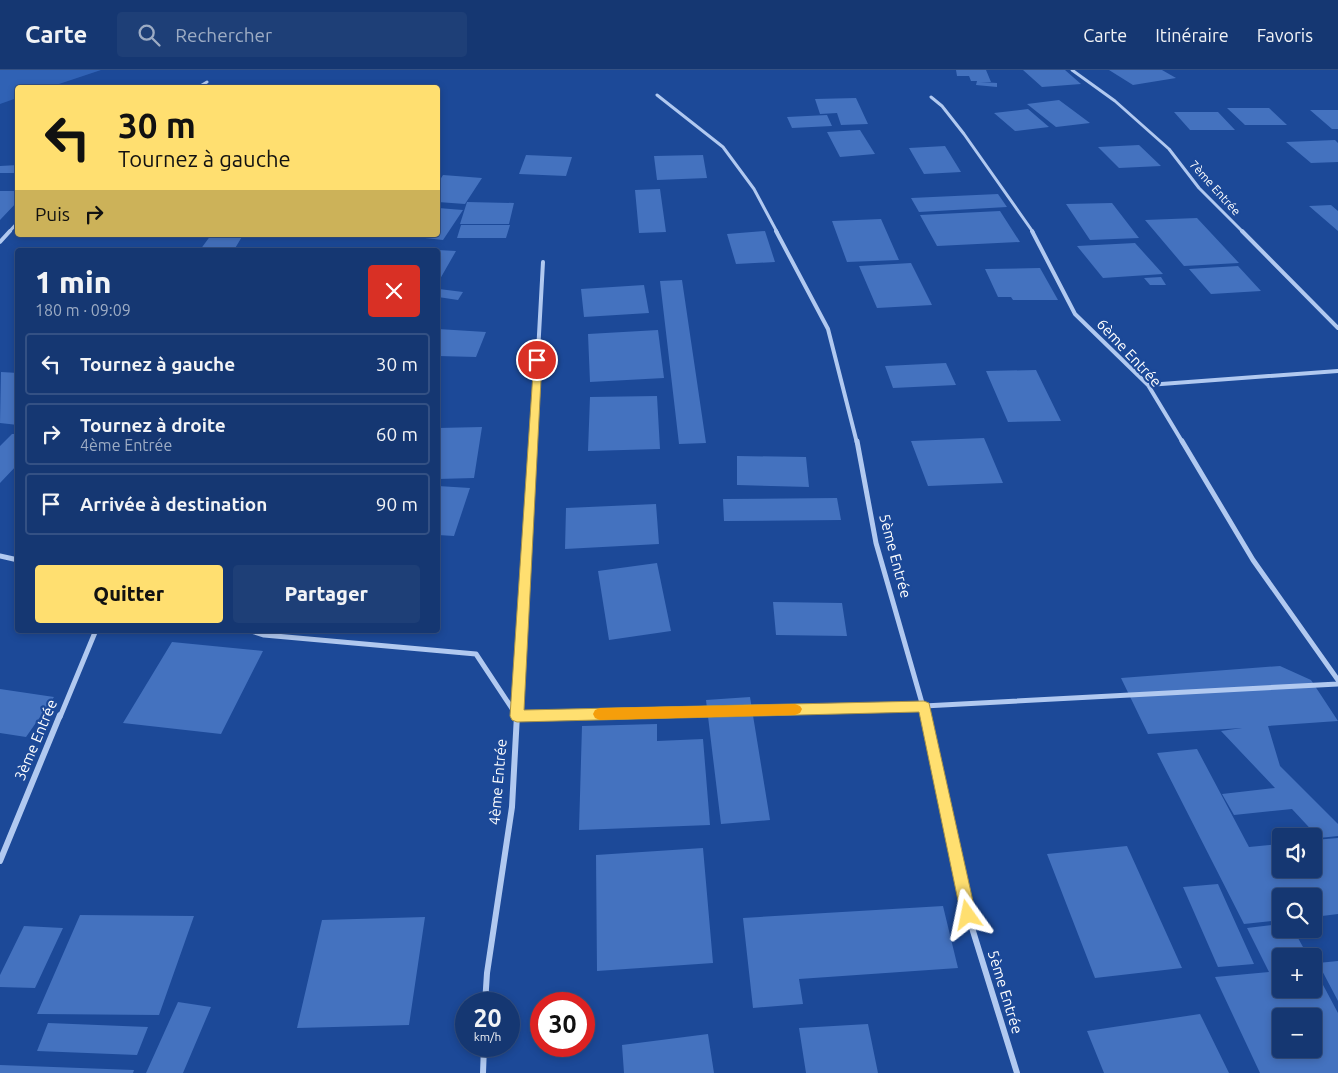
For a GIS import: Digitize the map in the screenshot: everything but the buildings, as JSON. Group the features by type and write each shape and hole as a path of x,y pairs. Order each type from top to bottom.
{"street":[{"name":"7ème Entrée","path":"1072,70 1115,101 1169,150 1199,188 1338,328"},
{"path":"202,85 207,82"},
{"name":"5ème Entrée","path":"657,95 723,147 754,189 828,329 854,426 876,543 924,706 968,915 1017,1073"},
{"name":"6ème Entrée","path":"931,96 942,106 964,134 1032,231 1075,314 1148,385 1253,560 1338,680"},
{"path":"0,242 15,225"},
{"name":"4ème Entrée","path":"486,992 512,807 543,262"},
{"path":"1148,385 1338,370"},
{"path":"0,556 15,559"},
{"name":"3ème Entrée","path":"0,861 95,633"},
{"path":"258,633 476,654 517,716 924,706 1338,684"},
{"path":"483,1073 484,1057"}],"shaded area":[{"path":"0,70 101,70 56,85 15,85 15,99 0,104"}],"slow traffic":[{"path":"600,714 795,709"}],"route":[{"path":"537,360 517,716 924,706 968,915"}]}
